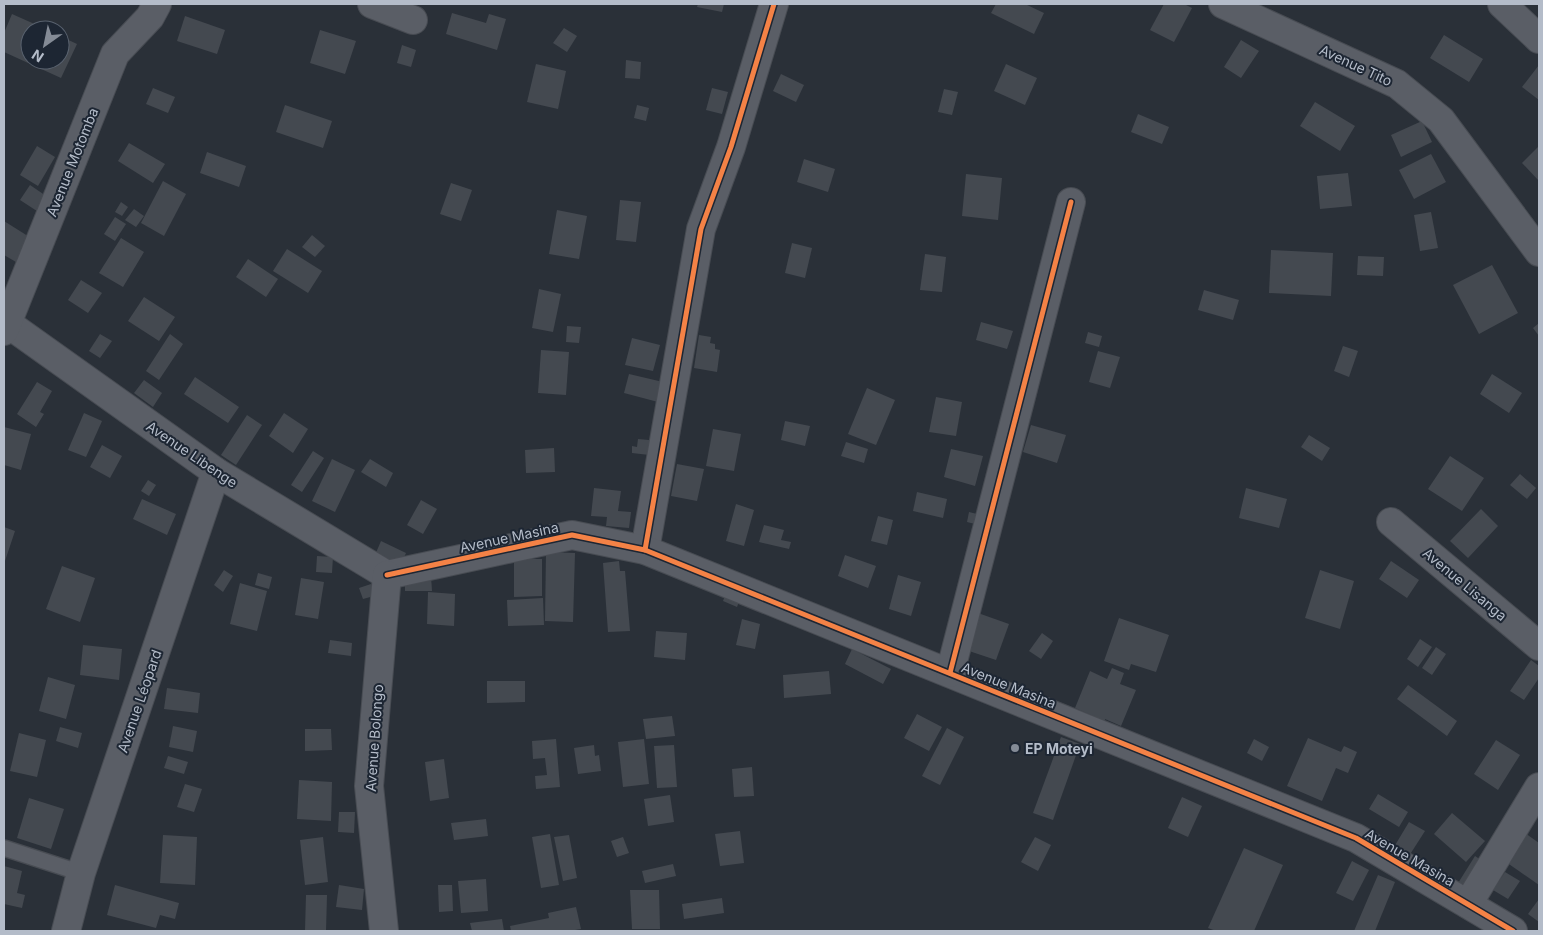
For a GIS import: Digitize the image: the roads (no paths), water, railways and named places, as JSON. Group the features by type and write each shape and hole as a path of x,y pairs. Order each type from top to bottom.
{"street":[{"name":"Avenue Motomba","path":"5,325 116,54 150,16 157,4"},
{"path":"372,4 413,20"},
{"path":"645,550 700,229 731,147 774,4"},
{"name":"Avenue Tito","path":"1223,4 1397,84 1441,120 1539,252"},
{"path":"1502,4 1539,39"},
{"path":"950,673 1071,202"},
{"name":"Avenue Libenge","path":"5,325 216,472 387,575"},
{"name":"Avenue Léopard","path":"66,931 81,873 216,472"},
{"name":"Avenue Lisanga","path":"1391,522 1539,646"},
{"name":"Avenue Masina","path":"387,575 572,535 645,550 1356,838 1513,931"},
{"name":"Avenue Bolongo","path":"384,931 369,786 387,575"},
{"path":"1468,904 1539,788"}],"lane":[{"path":"4,848 81,873"}],"place":[{"name":"EP Moteyi","path":"1015,748"}]}
